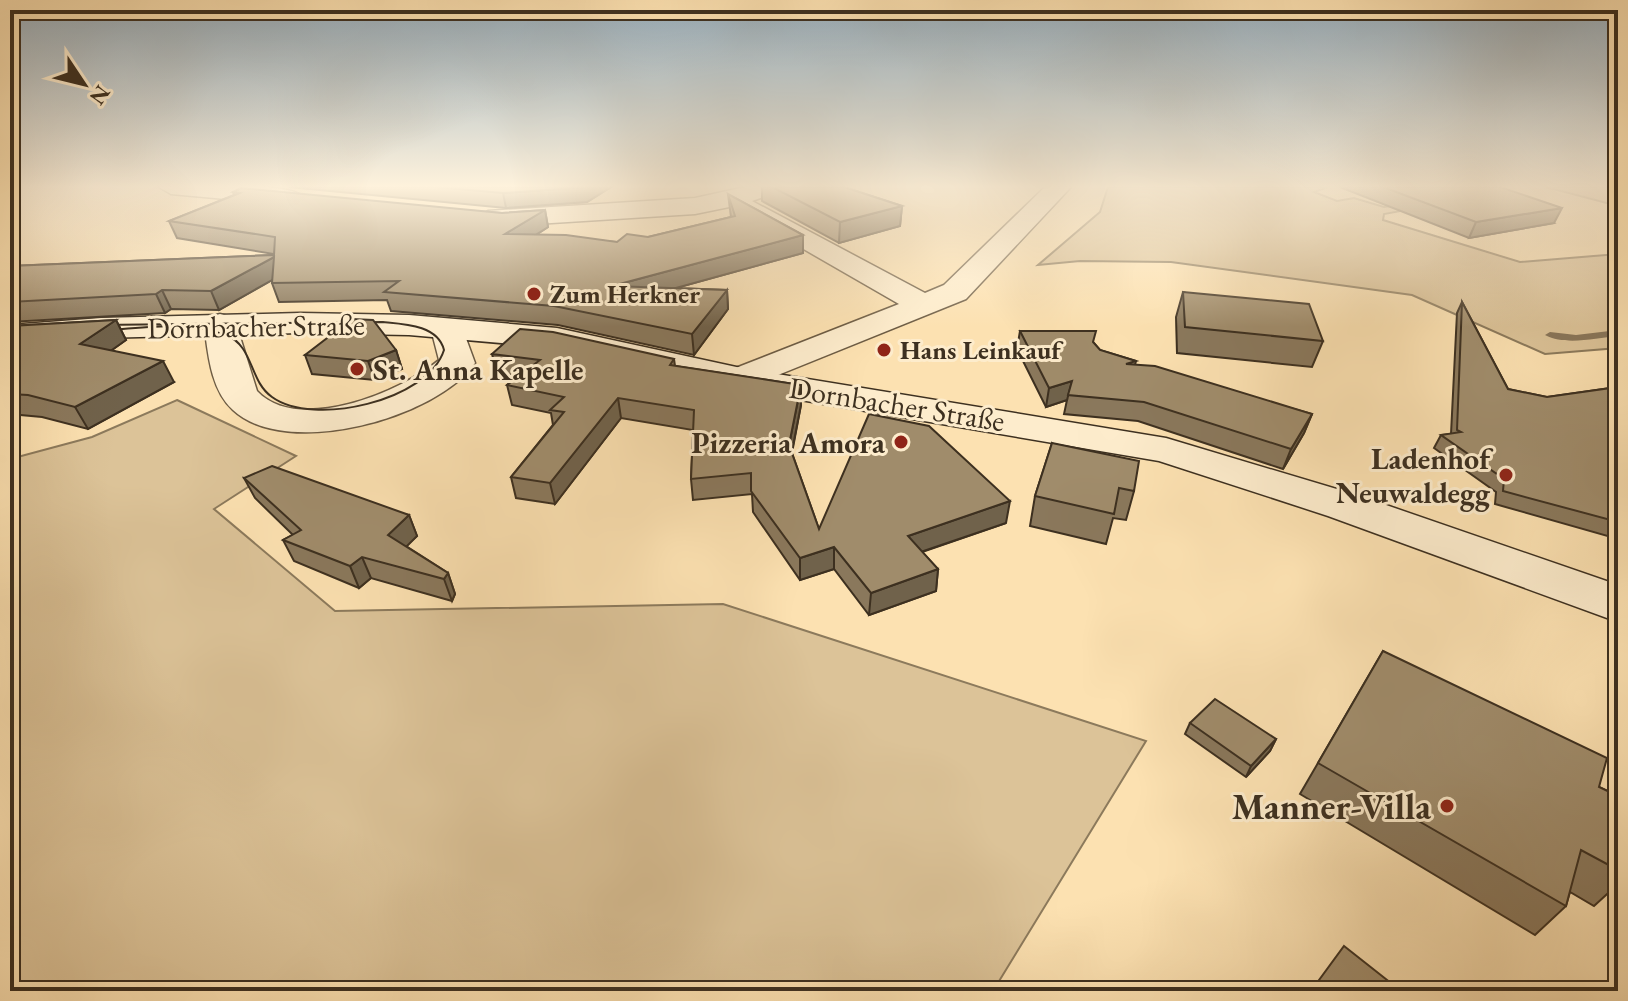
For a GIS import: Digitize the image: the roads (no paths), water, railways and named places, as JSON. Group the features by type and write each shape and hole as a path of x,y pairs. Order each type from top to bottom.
{"street":[{"path":"796,234 924,305"},
{"path":"741,379 955,292 1013,234"},
{"name":"Dornbacher Straße","path":"10,335 220,324 357,323 557,338 741,379 1166,450 1358,511 1618,604"},
{"path":"220,324 232,373 241,396 249,405 285,417 311,419 365,412 428,387 457,363 448,329"}],"waterway":[{"path":"1550,335 1576,338 1618,333"}],"tram line":[{"path":"97,325 383,322 428,331 441,342 444,350 434,368 416,383 393,395 340,409 314,409 291,406 272,397 259,382 242,347 226,335 179,326 98,331"}],"place":[{"name":"Zum Herkner","path":"534,294"},
{"name":"Hans Leinkauf","path":"884,350"},
{"name":"St. Anna Kapelle","path":"357,369"},
{"name":"Pizzeria Amora","path":"901,442"},
{"name":"Ladenhof Neuwaldegg","path":"1506,475"},
{"name":"Manner-Villa","path":"1447,806"}]}
